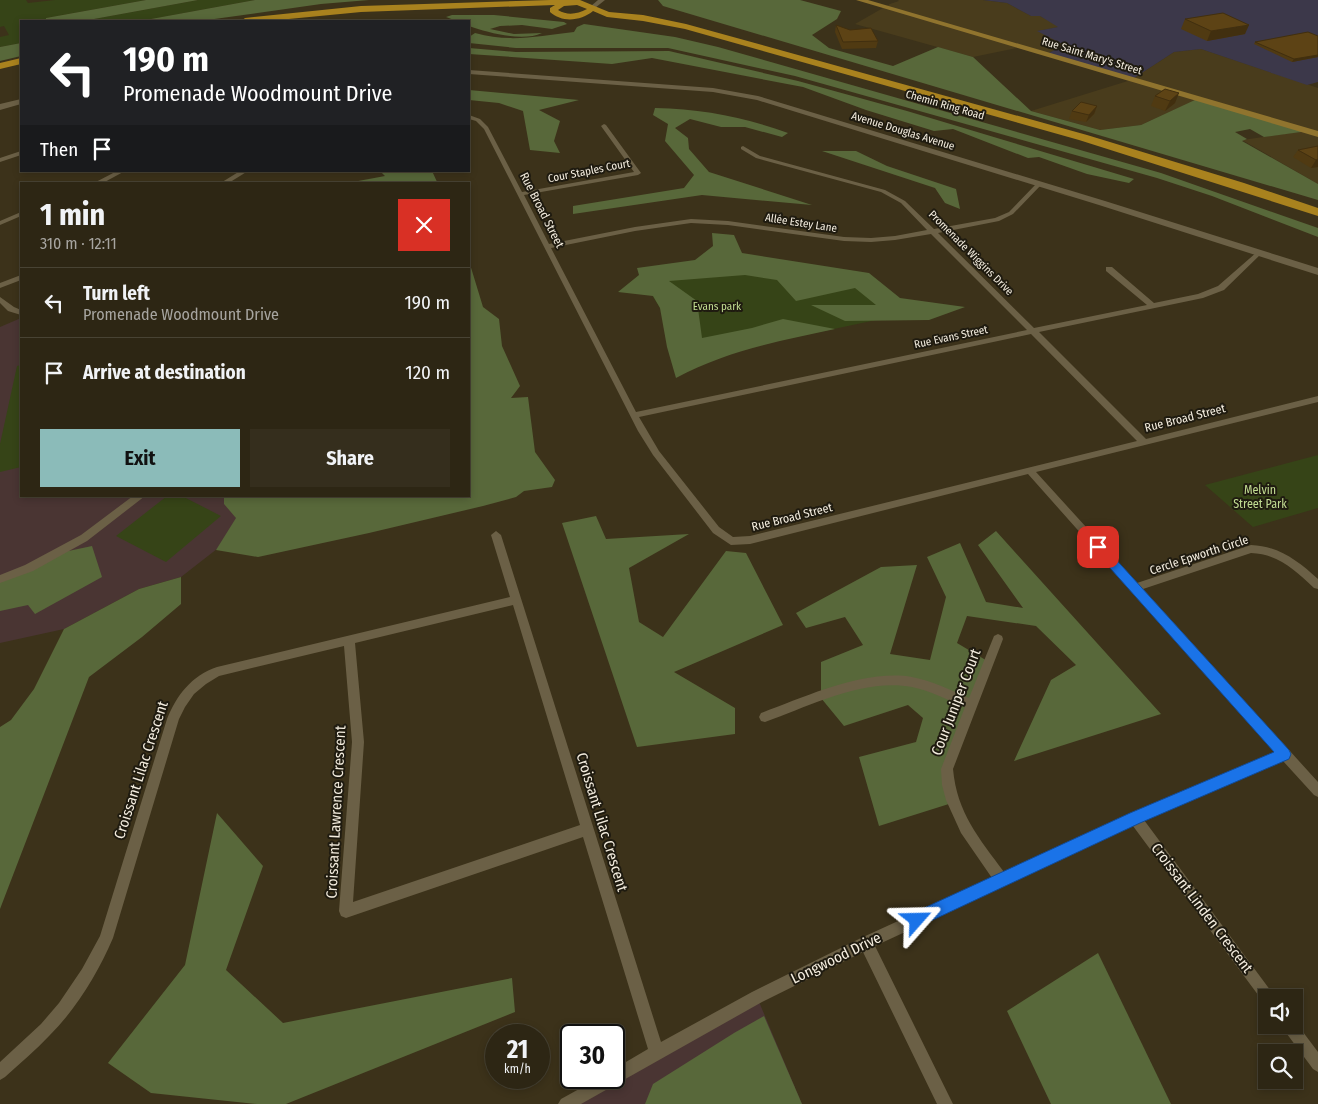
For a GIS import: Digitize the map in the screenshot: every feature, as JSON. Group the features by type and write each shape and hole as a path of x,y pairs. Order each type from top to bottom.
{"highway":[{"path":"254,20 326,12 529,0"},
{"path":"609,0 610,6 616,10 644,18"},
{"path":"412,7 572,2 590,4 584,14 561,15 554,12 554,8 572,2"},
{"name":"Chemin Ring Road","path":"590,4 607,14 644,18 686,27 1109,145 1240,185 1318,212"},
{"name":"Chemin Ring Road","path":"289,20 383,12 527,7 561,15 652,27 737,46 1115,153 1203,179 1318,219"},
{"path":"0,66 20,60"},
{"path":"0,70 20,65"}],"main road":[{"name":"Rue Saint Mary's Street","path":"860,0 1318,134"}],"street":[{"path":"590,4 602,0"},
{"name":"Avenue Douglas Avenue","path":"470,72 676,87 734,93 758,98 1318,272"},
{"path":"0,107 20,101"},
{"name":"Rue Broad Street","path":"470,117 478,120 486,128 634,415 656,453 716,530 731,540 750,540 1318,398"},
{"name":"Cour Staples Court","path":"520,194 638,173 604,126"},
{"name":"Promenade Wiggins Drive","path":"743,148 758,157 891,194 904,202 1143,441"},
{"path":"0,160 20,153"},
{"path":"98,182 120,172"},
{"path":"226,182 244,172"},
{"name":"Allée Estey Lane","path":"547,247 635,229 692,221 746,225 844,239 895,238 987,223 1005,217 1039,184"},
{"path":"0,223 20,214"},
{"name":"Rue Evans Street","path":"634,415 1200,296 1222,288 1259,253"},
{"path":"1109,269 1154,306"},
{"path":"0,286 20,277"},
{"path":"0,299 11,309 20,314"},
{"path":"1029,470 1318,791"},
{"path":"0,579 29,568 84,538 139,497"},
{"name":"Croissant Lilac Crescent","path":"496,535 657,1053"},
{"name":"Cercle Epworth Circle","path":"1135,588 1251,549 1264,549 1280,554 1294,563 1318,586"},
{"name":"Croissant Lilac Crescent","path":"0,1072 46,1028 72,998 91,968 106,938 178,703 188,690 201,679 217,672 516,600"},
{"name":"Cour Juniper Court","path":"998,639 947,770 947,786 952,803 961,820 1002,881"},
{"name":"Croissant Lawrence Crescent","path":"349,640 358,742 346,911 587,829"},
{"path":"766,717 864,683 886,680 909,682 929,687 972,705"},
{"name":"Longwood Drive","path":"625,1070 757,996 866,943 1135,818 1285,754"},
{"name":"Croissant Linden Crescent","path":"1135,818 1262,989"},
{"path":"866,943 945,1104"},
{"path":"1296,1034 1318,1064"},
{"name":"Longwood Drive","path":"566,1104 592,1089"}],"shaded area":[{"path":"898,0 983,0 1007,3 1031,16 1040,16 1055,24 1059,27 1038,31 1064,45 1047,54 1022,47 973,57 855,24"},
{"path":"983,0 1318,0 1318,82 1307,85 1201,49 1174,52 1131,80 1047,54 1064,45 1037,31 1058,27 1040,16 1031,16 1007,3"},
{"path":"1201,49 1318,88 1318,184 1242,140 1306,131 1198,99 1141,125 1100,130 1031,111 1131,80 1174,52"},
{"path":"20,318 20,497 276,497 249,524 181,577 139,589 64,629 0,643 0,327"},
{"path":"757,997 802,1104 566,1104 594,1089 625,1089 625,1072"}],"green space":[{"path":"0,0 26,0 28,3 55,0 146,0 46,18 46,20 20,20 20,43 0,47 0,37 9,35 4,26 0,27"},
{"path":"146,0 198,0 88,20 46,20 46,18"},
{"path":"198,0 255,0 145,20 88,20"},
{"path":"255,0 369,0 321,4 207,20 145,20"},
{"path":"658,0 800,0 841,11 837,19 812,35 829,48 893,66 938,47 973,57 1031,111 1100,130 1141,125 1197,99 1308,131 1264,137 1250,129 1235,132 1247,139 1242,141 1318,184 1318,200 663,6"},
{"path":"452,15 494,15 564,22 567,24 552,29 522,25 500,26 490,29 514,34 542,33 534,36 516,37 470,26 470,20 454,20 446,17"},
{"path":"584,24 675,37 718,47 1161,173 1318,228 1318,237 1212,196 1157,178 795,76 668,48 516,48 470,43 470,36 475,33 501,38 524,38 574,32 577,27"},
{"path":"20,43 20,56 0,61 0,47"},
{"path":"470,48 516,52 669,51 798,81 907,111 1134,179 1129,183 1087,174 1039,157 1028,158 953,129 934,131 866,110 803,87 652,58 612,64 470,54"},
{"path":"470,90 579,100 539,110 560,121 554,141 560,153 530,150 523,111 499,103 470,100"},
{"path":"655,108 690,110 723,115 755,122 788,133 782,137 745,127 721,127 690,119 675,128 688,138 689,149 709,172 812,205 702,195 573,214 573,206 684,188 694,175 665,141 668,124 653,115"},
{"path":"822,151 856,151 887,166 956,189 960,209 945,203 935,188"},
{"path":"381,172 432,172 437,182 353,182 385,176"},
{"path":"712,233 734,235 742,253 869,273 900,298 965,307 929,320 845,321 811,305 876,305 855,288 796,301 777,280 745,275 669,281 697,301 702,338 752,328 783,319 835,329 753,348 714,361 676,378 667,347 660,308 653,296 618,292 639,275 637,268 695,260 713,246"},
{"name":"Evans park","path":"696,260 860,282 895,316 693,359 639,275"},
{"path":"470,264 483,307 499,319 502,346 520,386 511,398 528,397 535,452 555,480 552,487 524,491 516,497 483,506 258,557 216,550 236,518 224,504 224,497 470,497"},
{"path":"20,365 20,467 0,472 0,444 17,366"},
{"name":"Melvin Street Park","path":"1318,455 1318,508 1253,527 1205,485"},
{"path":"166,497 184,497 221,516 166,562 116,536"},
{"path":"596,516 606,539 689,534 629,568 639,622 663,637 726,551 746,553 783,625 674,672 735,708 735,734 637,747 562,523"},
{"path":"996,531 1161,714 1014,761 1051,680 1076,665 1036,626 967,616 957,643 989,662 947,769 952,803 879,826 859,757 916,742 923,718 908,705 844,726 821,698 821,662 863,645 845,617 806,628 796,613 881,567 917,565 890,654 930,660 946,597 927,557 960,543 986,602 1023,608 978,545"},
{"path":"92,546 102,577 35,614 28,605 0,611 0,579 59,553"},
{"path":"181,577 181,604 142,637 89,677 0,909 0,727 11,720 34,689 64,629 139,589"},
{"path":"217,813 263,866 226,970 283,1023 512,978 515,1012 286,1104 257,1104 151,1093 108,1063 185,965"},
{"path":"1098,953 1171,1104 1051,1104 1007,1011"},
{"path":"764,1016 802,1104 645,1104 653,1084"}],"building":[{"path":"1223,13 1249,25 1211,31 1185,19"},
{"path":"836,25 850,30 871,28 878,41 843,42"},
{"path":"1308,32 1318,36 1318,55 1294,59 1255,42"},
{"path":"1165,89 1179,93 1170,101 1155,96"},
{"path":"1081,102 1097,106 1089,115 1072,111"},
{"path":"1318,146 1318,159 1316,160 1298,150"}],"route":[{"path":"917,920 1135,818 1285,754 1098,547"}]}
